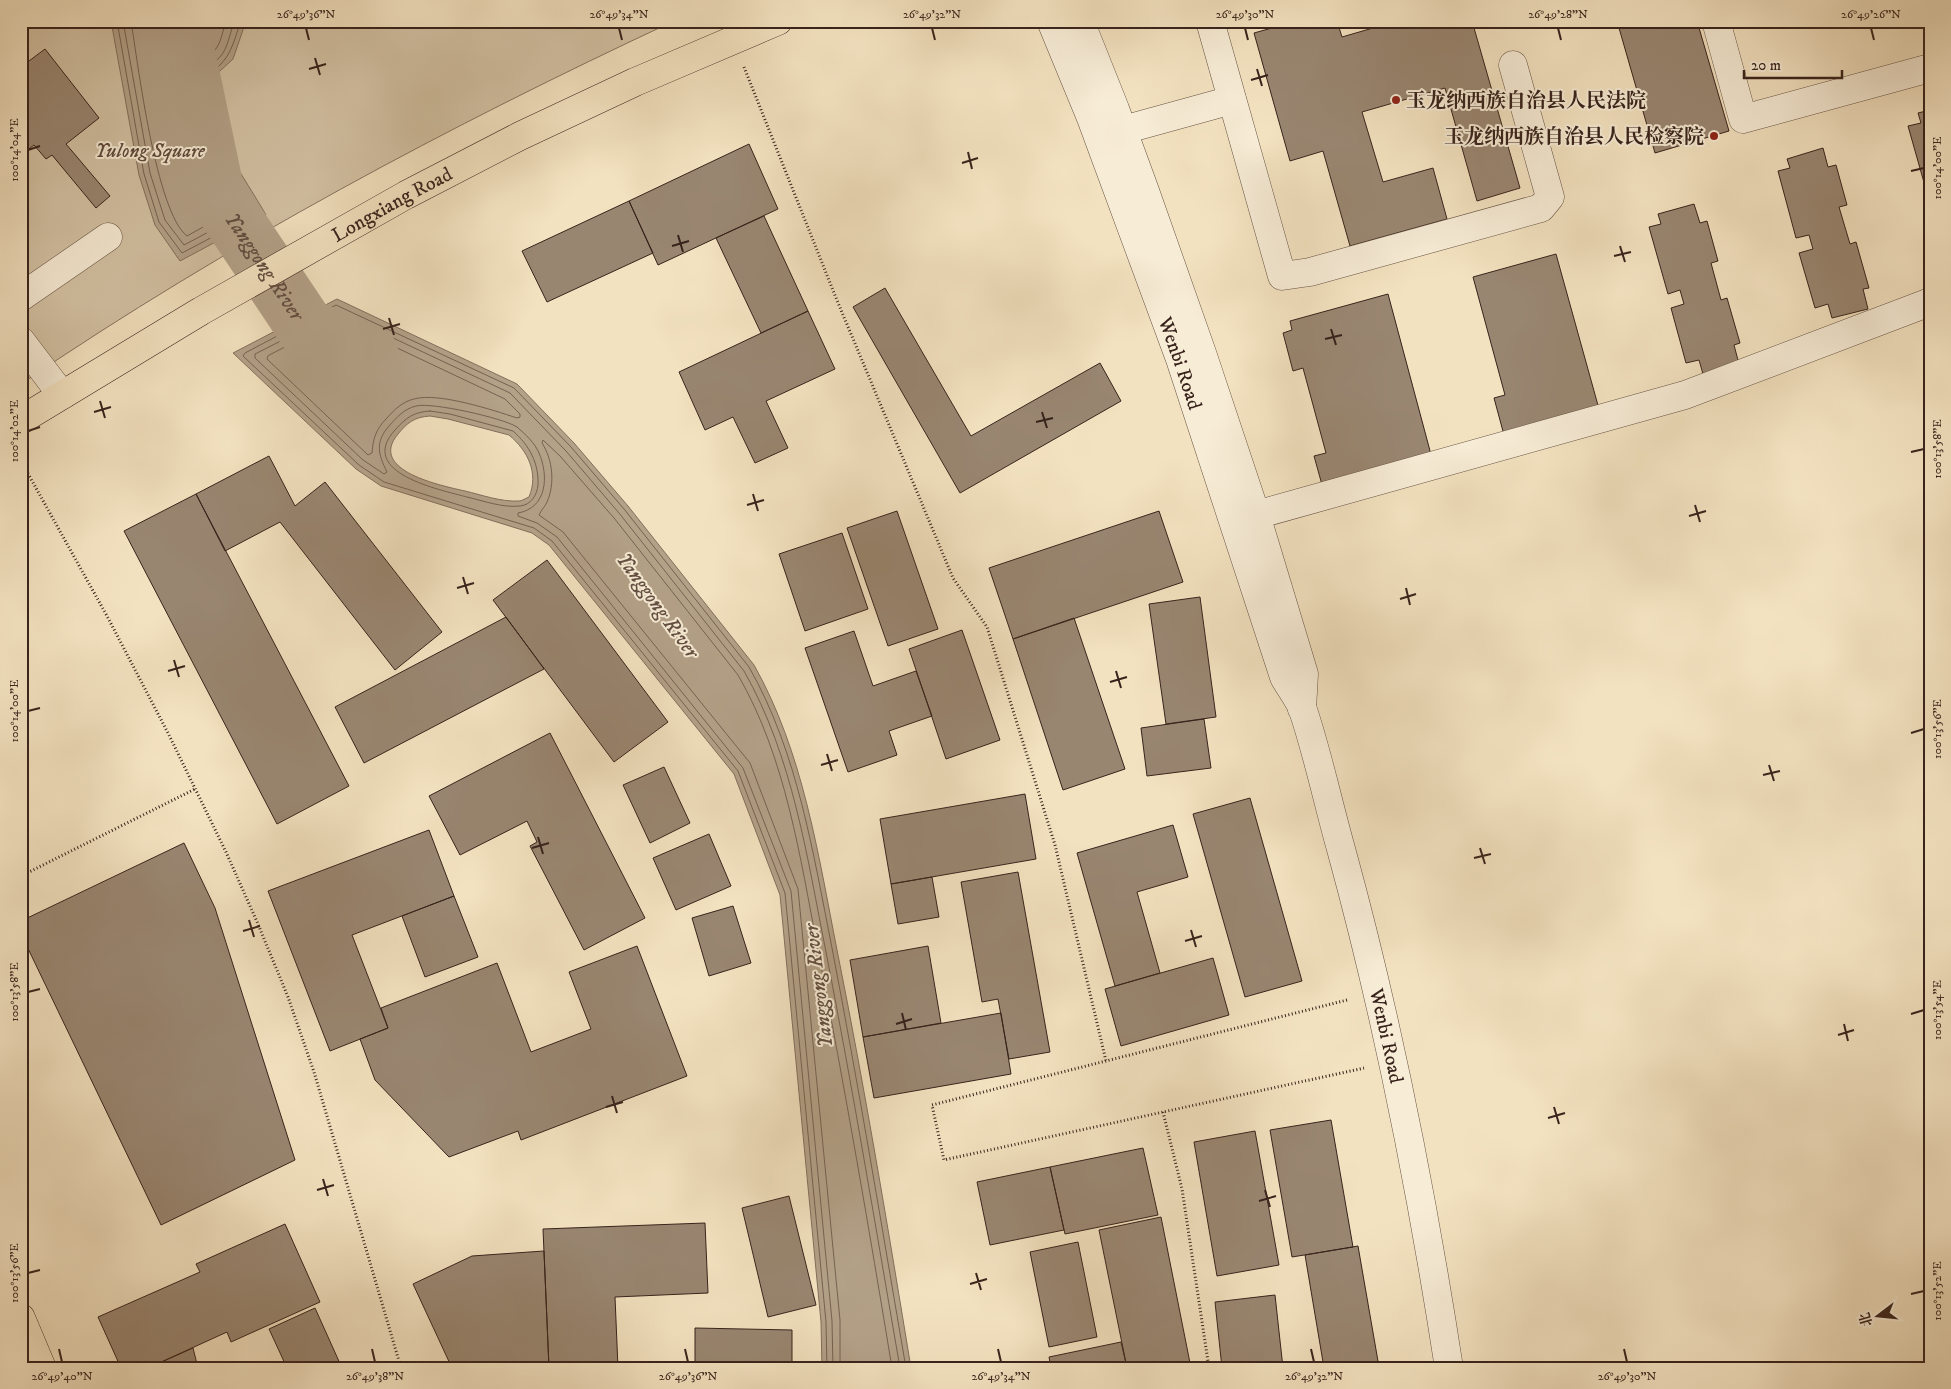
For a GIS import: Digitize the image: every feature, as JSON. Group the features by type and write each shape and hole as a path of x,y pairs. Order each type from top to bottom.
{"main road":[{"name":"Longxiang Road","path":"21,420 201,310 336,236 406,195 520,136 634,82 778,21"},
{"path":"21,1318 42,1368"}],"street":[{"name":"Wenbi Road","path":"1051,21 1090,118 1180,360 1284,677 1302,709 1355,899 1394,1062 1430,1248 1449,1368"},
{"name":"Wenbi Road","path":"1080,21 1123,130 1202,353 1256,515 1304,674 1302,709"},
{"path":"1210,21 1282,276 1310,272 1541,208 1550,197 1513,66"},
{"path":"1716,21 1743,119 1930,68"},
{"path":"1123,130 1232,100"},
{"path":"21,296 108,237"},
{"path":"1256,515 1685,395 1930,302"},
{"path":"21,341 62,395"}],"path":[{"path":"733,40 836,298 953,578 987,627 1055,844 1106,1061"},
{"path":"21,461 107,616 196,789 258,924 288,997 314,1072 400,1368"},
{"path":"21,876 196,789"},
{"path":"1378,992 932,1105 944,1160 1394,1062"},
{"path":"1163,1112 1182,1189 1209,1368"}],"green space":[{"name":"Yulong Square","path":"21,21 674,21 506,102 340,189 178,283 21,384"}],"water":[{"path":"111,21 246,21 233,59 203,89 220,138 266,215 180,261 155,225 139,175"},
{"path":"337,299 517,384 574,443 628,506 754,665 771,698 785,733 807,804 867,1106 911,1368 822,1368 821,1322 780,895 734,774 549,545 532,533 381,486 356,469 233,353","holes":["430,416 509,435 516,441 526,455 532,471 532,488 529,497 521,501 492,498 426,481 400,467 392,458 391,447 398,434 411,421"]}],"building":[{"path":"1286,21 1337,21 1342,37 1397,21 1472,21 1520,188 1477,201 1445,88 1362,112 1383,182 1433,168 1447,219 1350,246 1323,151 1290,161 1254,33 1286,24"},
{"path":"1617,21 1697,21 1729,131 1655,153"},
{"path":"45,49 99,118 66,144 110,196 96,208 52,155 46,159 34,145 21,155 21,67"},
{"path":"1930,110 1930,192 1927,193 1908,126 1921,123 1918,113"},
{"path":"749,144 778,209 658,265 629,201"},
{"path":"1823,148 1828,167 1836,165 1847,205 1839,207 1850,244 1856,242 1869,288 1863,289 1868,309 1832,318 1828,304 1815,308 1799,253 1813,249 1809,235 1796,238 1778,171 1790,168 1787,159"},
{"path":"629,201 653,253 547,302 522,251"},
{"path":"1694,204 1700,223 1707,221 1718,261 1711,263 1721,300 1727,298 1740,343 1734,345 1739,364 1703,374 1699,360 1686,363 1671,308 1684,304 1680,290 1668,294 1649,227 1661,224 1658,214"},
{"path":"764,216 808,311 761,333 716,238"},
{"path":"1556,254 1599,409 1504,435 1494,398 1505,395 1473,277"},
{"path":"885,288 971,436 1100,363 1121,401 960,493 853,307"},
{"path":"1388,294 1433,462 1324,492 1314,456 1326,453 1303,368 1293,371 1283,333 1292,330 1290,321"},
{"path":"808,311 835,369 766,401 788,448 755,463 733,417 705,430 679,372"},
{"path":"269,456 295,506 325,482 442,632 395,670 280,522 225,551 196,494"},
{"path":"196,494 349,786 277,824 124,531"},
{"path":"897,511 938,629 888,646 847,528"},
{"path":"1159,511 1183,582 1013,639 989,568"},
{"path":"842,533 868,609 805,631 779,554"},
{"path":"547,560 668,722 614,762 493,600"},
{"path":"1200,597 1216,717 1166,724 1149,604"},
{"path":"506,617 544,669 364,763 335,707"},
{"path":"1074,618 1125,769 1063,790 1013,639"},
{"path":"962,630 1000,740 946,759 909,649"},
{"path":"854,631 873,686 916,671 932,716 889,731 897,755 848,772 805,648"},
{"path":"1204,719 1211,768 1147,776 1141,728"},
{"path":"550,733 645,918 584,950 530,846 537,842 527,821 460,855 429,796"},
{"path":"664,767 690,823 650,843 623,785"},
{"path":"1025,794 1036,859 891,884 880,819"},
{"path":"1250,798 1302,981 1245,997 1193,814"},
{"path":"1173,825 1188,877 1137,892 1160,973 1115,986 1077,853"},
{"path":"429,830 454,896 352,935 388,1028 330,1051 268,891"},
{"path":"709,834 731,886 676,910 653,858"},
{"path":"184,843 215,908 295,1160 161,1225 21,934 21,921"},
{"path":"1018,872 1050,1052 1009,1059 998,999 982,1002 961,882"},
{"path":"932,877 939,917 898,924 891,884"},
{"path":"454,896 478,957 425,977 402,916"},
{"path":"733,906 751,963 709,976 692,918"},
{"path":"637,946 687,1076 521,1140 518,1131 449,1157 375,1080 360,1039 388,1028 381,1008 497,963 531,1052 591,1029 569,972"},
{"path":"928,946 941,1023 863,1037 850,960"},
{"path":"1213,958 1229,1015 1121,1046 1105,989"},
{"path":"1001,1013 1011,1074 874,1098 863,1037"},
{"path":"1331,1120 1353,1247 1292,1257 1270,1130"},
{"path":"1255,1131 1279,1265 1217,1276 1194,1142"},
{"path":"1143,1148 1158,1215 1065,1234 1050,1167"},
{"path":"1050,1167 1064,1230 990,1245 977,1182"},
{"path":"789,1196 816,1305 768,1317 742,1208"},
{"path":"1161,1217 1191,1368 1127,1368 1099,1230"},
{"path":"705,1223 708,1293 615,1297 618,1368 549,1368 543,1229"},
{"path":"285,1224 320,1302 231,1342 227,1332 148,1368 121,1368 98,1317 200,1272 196,1264"},
{"path":"1078,1242 1097,1337 1049,1347 1030,1252"},
{"path":"1358,1246 1379,1367 1324,1368 1305,1255"},
{"path":"544,1251 549,1368 452,1368 413,1284 472,1256"},
{"path":"1275,1295 1283,1368 1222,1368 1215,1302"},
{"path":"315,1308 342,1368 287,1368 269,1329"},
{"path":"695,1328 792,1330 792,1368 695,1368"},
{"path":"1121,1342 1127,1368 1051,1368 1049,1357"},
{"path":"193,1348 198,1368 148,1368"}],"waterway":[{"name":"Yanggong River","path":"179,21 215,192 306,328 369,354"}],"place":[{"name":"玉龙纳西族自治县人民法院","path":"1396,100"},
{"name":"玉龙纳西族自治县人民检察院","path":"1714,136"}]}
